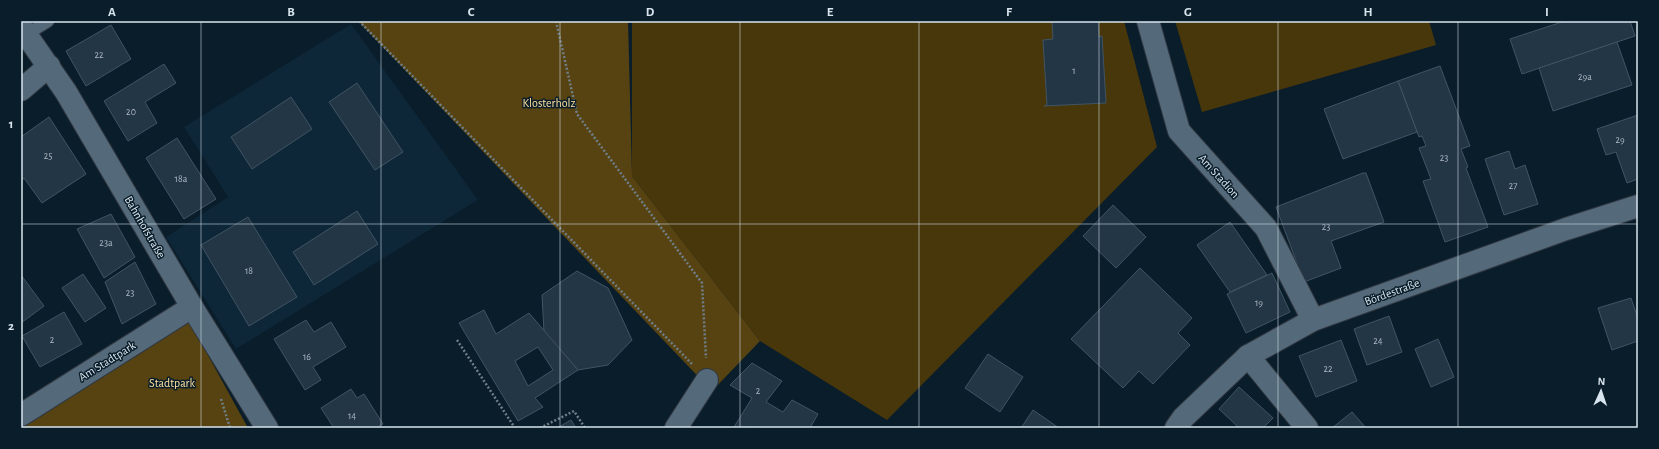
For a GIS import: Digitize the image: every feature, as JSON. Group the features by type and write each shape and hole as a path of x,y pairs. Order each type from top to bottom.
{"street":[{"name":"Am Stadion","path":"1148,21 1179,131 1266,228 1313,320"},
{"name":"Bahnhofstraße","path":"24,30 66,92 192,307 267,428"},
{"path":"21,90 49,66"},
{"name":"Bördestraße","path":"1176,428 1183,418 1248,356 1313,320 1566,229 1638,206"},
{"name":"Am Stadtpark","path":"21,415 192,307"},
{"path":"1248,356 1307,428"},
{"path":"676,428 708,380"}],"lane":[{"path":"24,30 48,21"}],"path":[{"path":"359,21 708,380"},
{"path":"556,21 577,114 702,283 708,380"},
{"path":"457,340 515,428"},
{"path":"540,428 574,411 585,428"}],"shaded area":[{"path":"632,21 1124,21 1157,147 887,420 760,341 632,176"},
{"path":"1175,21 1429,21 1436,45 1202,112"},
{"path":"351,24 478,200 236,349 166,237 228,197 184,127"}],"green space":[{"name":"Klosterholz","path":"358,21 628,21 632,176 760,341 712,391"},
{"name":"Stadtpark","path":"188,319 248,428 21,428 21,427"}],"building":[{"path":"1052,21 1098,21 1099,37 1102,36 1106,103 1044,106 1047,105 1043,40 1053,39"},
{"path":"1565,21 1630,21 1635,36 1522,74 1510,39"},
{"path":"111,25 131,59 86,86 66,51"},
{"path":"1617,42 1632,85 1553,111 1539,68"},
{"path":"164,64 176,83 145,102 157,123 128,141 104,101"},
{"path":"1440,66 1470,146 1461,149 1468,167 1466,168 1488,227 1445,242 1423,181 1431,179 1419,148 1426,146 1422,136 1419,137 1398,81"},
{"path":"1398,81 1417,132 1343,159 1324,109"},
{"path":"357,83 403,152 375,170 329,102"},
{"path":"291,97 312,129 252,169 231,137"},
{"path":"1638,115 1638,179 1627,183 1616,152 1606,155 1597,129"},
{"path":"49,117 86,174 42,203 24,178 21,181 21,137"},
{"path":"177,138 216,199 184,219 146,158"},
{"path":"1509,151 1515,169 1525,165 1538,204 1504,215 1485,159"},
{"path":"1366,173 1384,222 1331,241 1341,268 1304,282 1276,207"},
{"path":"1113,205 1146,237 1116,268 1083,236"},
{"path":"357,211 378,244 314,285 293,252"},
{"path":"111,214 135,257 104,278 77,229"},
{"path":"248,217 297,297 249,326 201,245"},
{"path":"1230,222 1267,275 1230,292 1197,245"},
{"path":"135,262 156,304 122,324 105,282"},
{"path":"1140,268 1192,318 1178,333 1190,345 1153,384 1139,371 1123,388 1071,339"},
{"path":"577,271 608,288 632,340 608,365 578,370 544,332 542,295"},
{"path":"1272,273 1290,312 1246,333 1227,294"},
{"path":"83,274 106,308 85,322 62,288"},
{"path":"21,275 44,306 21,323"},
{"path":"1631,298 1638,319 1638,341 1612,350 1598,308"},
{"path":"484,310 496,334 529,313 578,370 535,398 543,407 518,421 459,323","holes":["538,347 553,370 528,386 515,361"]},
{"path":"64,312 82,344 40,367 22,336"},
{"path":"1389,316 1402,352 1367,365 1354,329"},
{"path":"306,320 314,332 331,322 346,347 313,367 321,380 305,390 274,339"},
{"path":"1438,339 1454,377 1431,387 1415,349"},
{"path":"1341,340 1357,381 1316,397 1299,356"},
{"path":"988,354 1023,377 1000,412 965,388"},
{"path":"752,363 782,381 766,402 783,412 792,400 818,414 810,428 734,427 752,398 730,385"},
{"path":"1239,387 1273,418 1263,428 1239,428 1219,409"},
{"path":"351,389 357,398 364,394 383,424 375,428 334,428 321,408"},
{"path":"1033,410 1059,428 1021,428"},
{"path":"1352,412 1366,428 1332,428"},
{"path":"571,420 576,428 557,428"}]}
